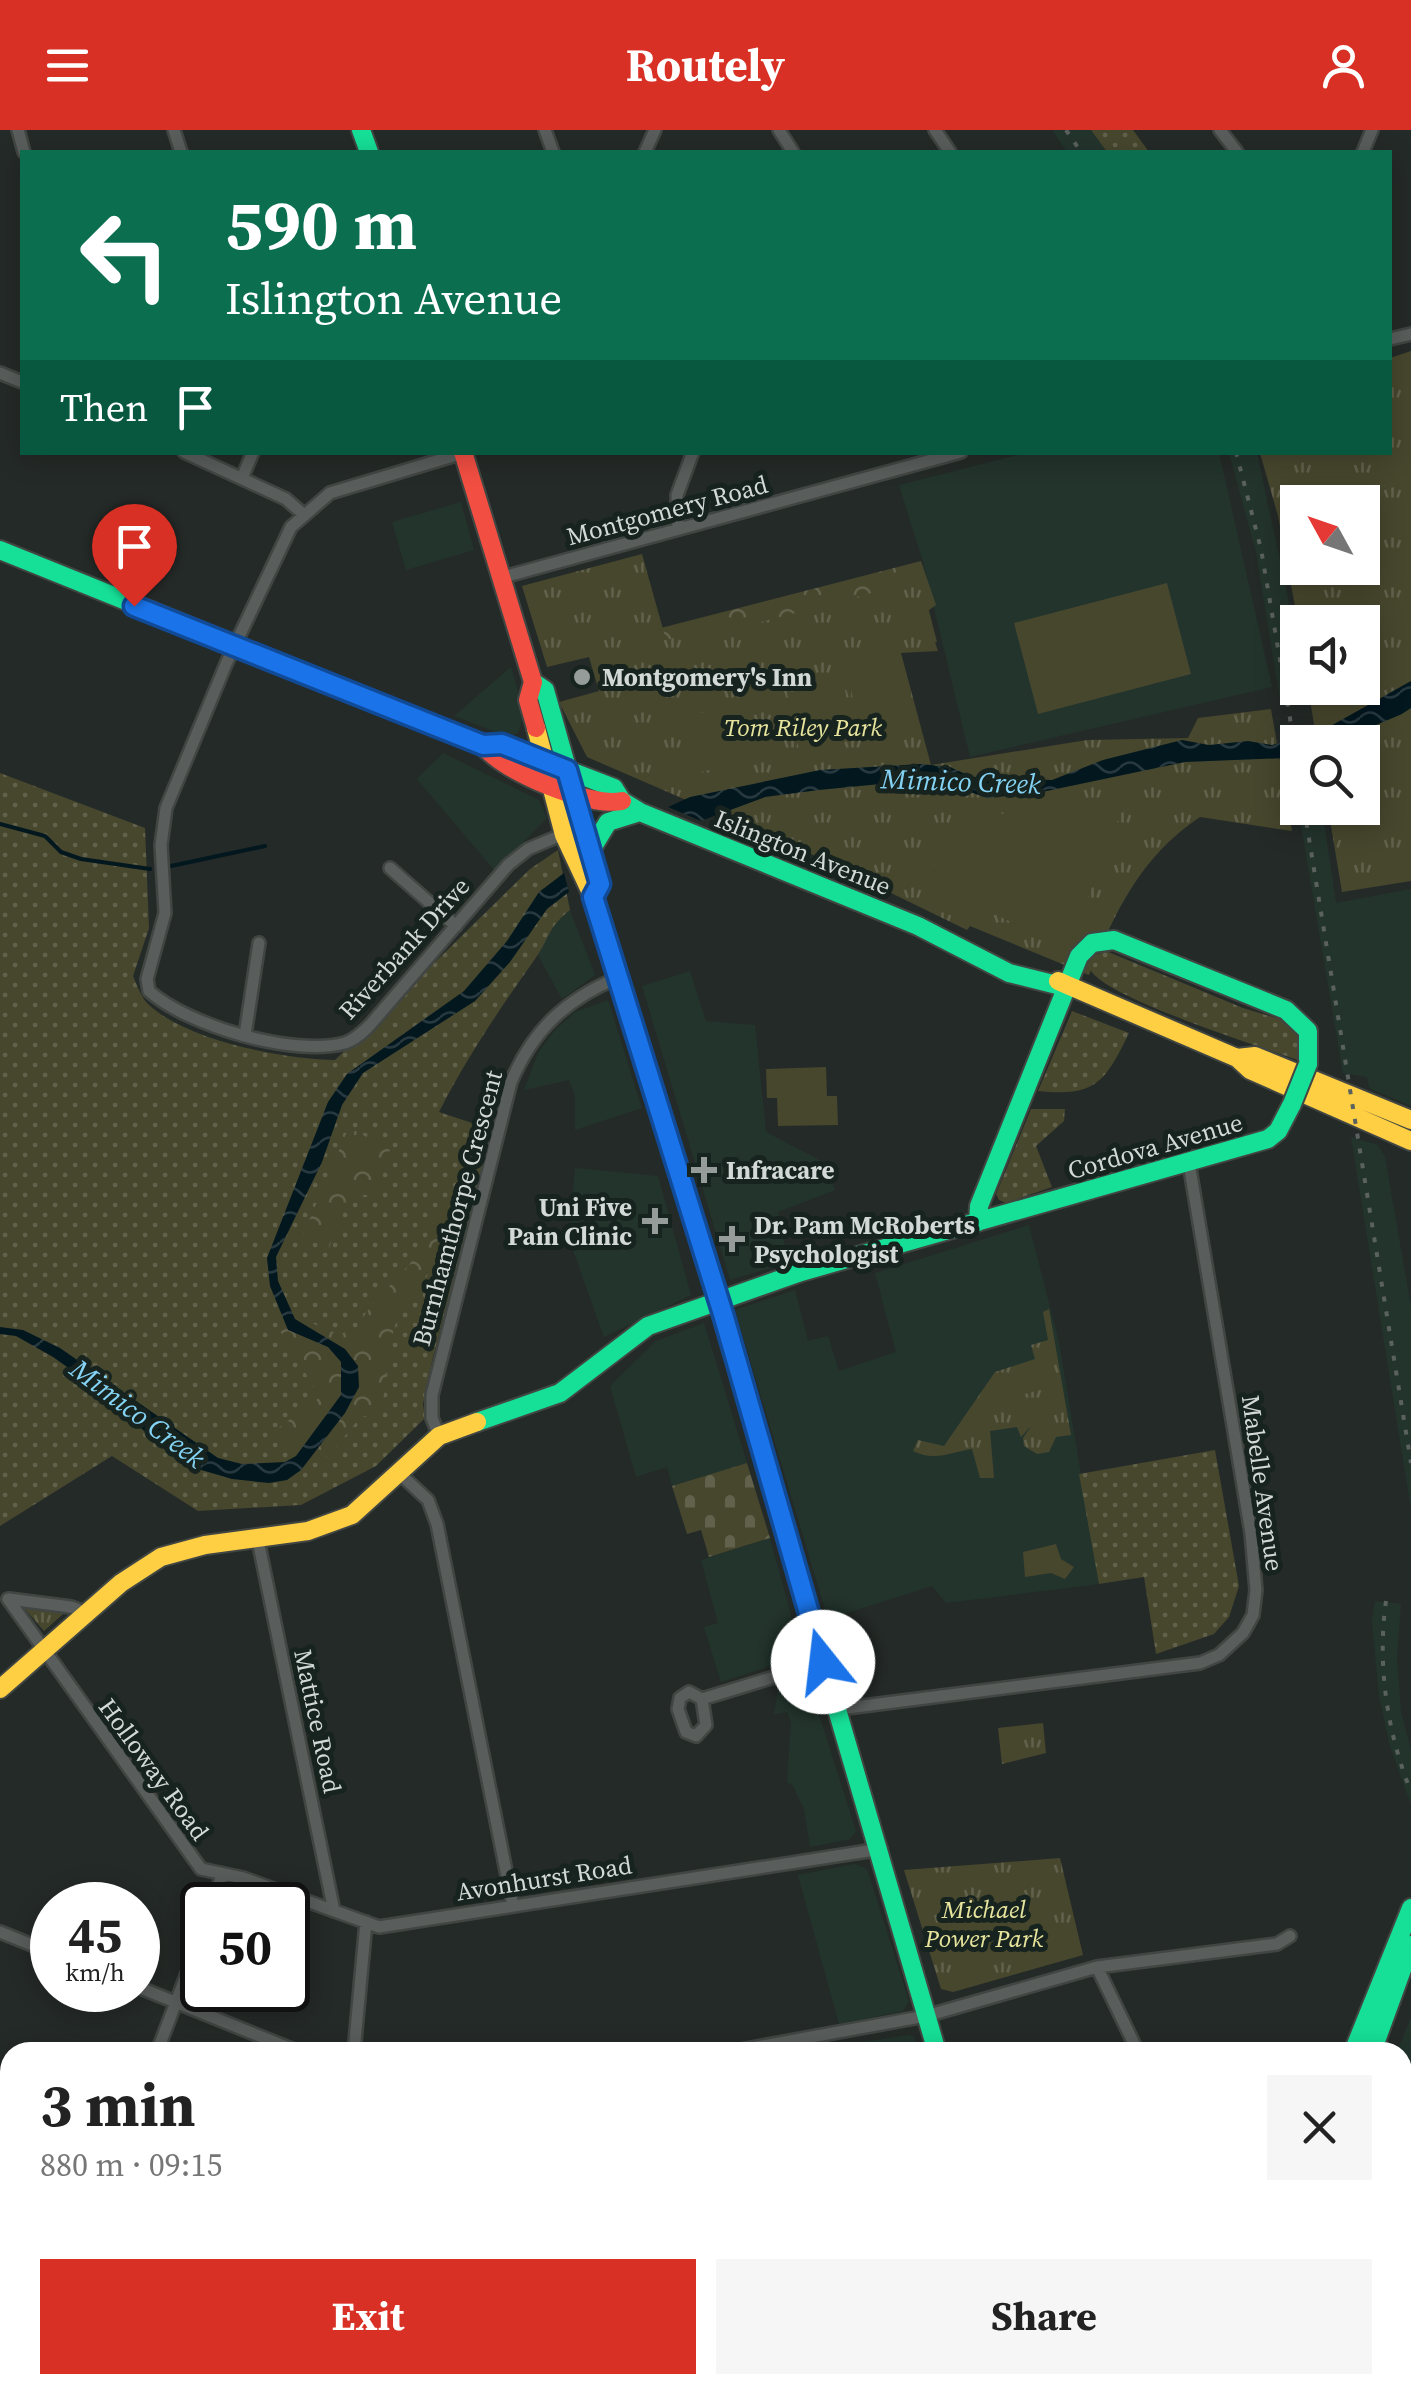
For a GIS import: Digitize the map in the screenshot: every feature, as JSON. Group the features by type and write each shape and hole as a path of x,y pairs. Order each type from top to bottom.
{"main road":[{"path":"464,455 533,682 528,700 566,833 585,890 593,897 718,1299 881,1848 934,2042"},
{"name":"Islington Avenue","path":"0,550 234,648 614,788 622,801 640,812 966,948 976,958 1049,988 1065,988 1237,1058 1250,1070 1411,1141"},
{"path":"533,682 545,690 591,850 600,884 593,897"},
{"path":"492,744 524,740 535,723"},
{"name":"Islington Avenue","path":"492,744 494,760 606,806 622,801"},
{"path":"591,850 604,824 617,816 640,812"},
{"name":"Cordova Avenue","path":"439,1436 554,1396 648,1326 718,1299 1268,1140 1278,1131 1308,1064 1308,1032 1293,1014 1114,940 1101,940 1086,948 1065,988 979,1206 978,1222"},
{"name":"Islington Avenue","path":"1237,1058 1255,1056 1411,1120"},
{"path":"0,1689 161,1556 205,1545 308,1531 352,1514 439,1436"},
{"path":"1357,2042 1411,1908"},
{"path":"1376,2042 1411,1946"}],"street":[{"path":"191,455 286,499 303,514"},
{"path":"242,478 251,455"},
{"path":"234,648 283,542 303,514 330,493 456,455"},
{"path":"678,529 677,495 692,455"},
{"name":"Montgomery Road","path":"500,578 950,455"},
{"name":"Riverbank Drive","path":"234,648 162,821 165,913 147,979 149,991 162,1000 220,1028 245,1034 303,1046 349,1042 370,1025 520,854 566,833"},
{"path":"390,868 456,926"},
{"path":"245,1034 260,943"},
{"name":"Burnhamthorpe Crescent","path":"439,1436 431,1411 440,1358 510,1082 530,1042 566,1004 617,978"},
{"name":"Mabelle Avenue","path":"839,1709 1200,1663 1219,1655 1243,1634 1255,1602 1251,1533 1189,1163"},
{"path":"399,1473 428,1500 436,1524 513,1906"},
{"name":"Mattice Road","path":"258,1540 334,1911"},
{"path":"4,1598 71,1607 87,1614"},
{"name":"Holloway Road","path":"4,1598 188,1853 201,1869 221,1876"},
{"path":"702,1699 823,1662"},
{"name":"Avonhurst Road","path":"221,1876 243,1878 378,1927 881,1848"},
{"path":"219,1882 221,1876"},
{"path":"355,2042 366,1922"},
{"path":"0,1932 30,1944"},
{"path":"784,2042 926,2016 1097,1967 1278,1944 1290,1936"},
{"path":"1097,1967 1133,2042"},
{"path":"160,1996 274,2042"},
{"path":"161,2042 180,1998"}],"shaded area":[{"path":"1052,130 1091,130 1106,150 1066,150"},
{"path":"1018,455 1219,455 1272,687 970,757 923,562 899,485"},
{"path":"1230,455 1257,455 1280,561 1280,585 1285,585 1290,605 1280,605 1280,700 1256,552"},
{"path":"461,502 474,550 406,570 392,522"},
{"path":"511,667 524,712 518,733 509,737 454,716"},
{"path":"443,753 539,800 547,818 495,871 417,779"},
{"path":"1301,825 1325,825 1336,903 1411,889 1411,1106 1369,1088 1367,1077 1343,1073"},
{"path":"570,910 595,975 562,999 538,955 549,926"},
{"path":"690,971 706,1021 755,1025 766,1132 823,1162 835,1190 778,1212 788,1263 730,1280 642,986"},
{"path":"608,1000 642,1108 575,1130 575,1096 569,1080 524,1090 539,1051 555,1030 575,1012"},
{"path":"1351,1137 1378,1145 1385,1157 1411,1307 1411,1509"},
{"path":"575,1168 658,1176 691,1295 604,1337 569,1239"},
{"path":"1029,1225 1059,1342 1099,1584 946,1603 932,1586 828,1619 735,1310 795,1290 808,1341 828,1336 839,1371 896,1352 875,1273"},
{"path":"704,1323 747,1463 672,1486 667,1467 636,1477 610,1386 656,1341"},
{"path":"770,1538 802,1656 721,1682 704,1627 718,1623 701,1560"},
{"path":"1375,1601 1401,1604 1397,1658 1401,1712 1411,1750 1411,1805 1390,1746 1379,1696 1372,1622"},
{"path":"808,1680 856,1831 850,1839 810,1847 804,1809 792,1784 787,1783 791,1722 787,1712 774,1714 778,1689"},
{"path":"855,1864 867,1869 909,2001 903,2011 839,2024 798,1875"},
{"path":"1411,2017 1411,2042 1401,2042"},
{"path":"908,2035 916,2042 864,2042"}],"green space":[{"path":"1091,130 1133,130 1148,150 1106,150"},
{"path":"1411,351 1411,881 1342,892 1331,825 1380,825 1380,725 1314,725 1311,705 1380,705 1380,605 1295,605 1291,585 1380,585 1380,485 1280,485 1280,527 1261,455 1392,455 1392,357"},
{"name":"Tom Riley Park","path":"642,554 666,640 716,627 719,633 921,580 937,642 901,653 931,765 1087,740 1188,738 1198,718 1271,709 1280,761 1280,825 1291,825 1292,831 1200,817 1161,849 1132,887 1089,975 970,926 967,930 811,854 587,757 559,702 599,691 589,657 547,667 522,586"},
{"path":"921,561 936,605 925,613 938,651 899,653 612,698 649,631"},
{"path":"1167,583 1191,674 1038,714 1014,623"},
{"path":"900,654 920,733 864,746 846,668"},
{"path":"843,680 855,740 799,750 787,693"},
{"path":"733,706 745,762 688,775 676,719"},
{"path":"0,773 145,828 149,928 133,976 143,998 165,1017 211,1038 289,1056 335,1060 530,869 558,850 570,910 553,928 496,1015 439,1112 493,1130 433,1357 423,1404 425,1418 376,1466 301,1505 198,1511 112,1456 0,1526"},
{"path":"1125,802 1070,944 1064,947 929,883 944,835 958,818"},
{"path":"1106,951 1294,1026 1301,1040 1297,1060 1152,1007 1101,981 1090,969 1096,955"},
{"path":"1072,1011 1129,1033 1113,1064 1096,1083 1073,1091 1038,1091"},
{"path":"826,1067 827,1096 837,1096 838,1125 778,1126 777,1098 767,1098 766,1069"},
{"path":"1031,1109 1065,1109 1064,1121 1036,1146 1052,1187 1006,1203 996,1194"},
{"path":"352,1129 390,1150 374,1196 356,1194 343,1210 329,1248 302,1237 346,1134"},
{"path":"457,1200 459,1213 452,1239 410,1296 396,1324 388,1355 382,1418 361,1416 329,1456 310,1461 289,1448 277,1429 320,1397 280,1331 290,1314 338,1334 355,1331 368,1310 415,1257 437,1217"},
{"path":"1049,1309 1071,1435 1056,1437 1049,1452 1037,1454 1024,1446 1023,1438 1031,1426 1021,1437 1017,1427 990,1431 994,1478 980,1478 972,1449 936,1456 913,1451 918,1440 944,1446 995,1372 1035,1359 1031,1345 1048,1340 1043,1312"},
{"path":"1045,1365 1051,1387 1021,1395 1014,1373"},
{"path":"1215,1450 1239,1586 1229,1617 1214,1634 1156,1654 1144,1577 1099,1584 1079,1474"},
{"path":"747,1463 770,1538 709,1557 701,1530 687,1534 672,1486"},
{"path":"1056,1544 1061,1559 1074,1567 1065,1579 1051,1573 1025,1577 1023,1552"},
{"path":"28,1602 71,1607 44,1631 24,1608"},
{"path":"1043,1723 1046,1753 1002,1764 998,1728"},
{"name":"Michael Power Park","path":"1060,1858 1083,1955 953,1992 941,1989 904,1870"}],"water":[{"path":"1411,681 1411,708 1402,714 1376,725 1332,725 1368,705 1380,705 1380,698"},
{"name":"Mimico Creek","path":"1182,740 1209,745 1248,741 1280,743 1280,758 1185,762 1042,792 987,798 956,787 891,783 765,797 701,821 668,807 690,797 820,770 921,764 950,767 972,777 1052,780 1103,760"},
{"name":"Mimico Creek","path":"564,873 569,892 547,909 510,962 475,1001 363,1073 342,1105 322,1162 276,1257 278,1281 295,1319 345,1349 358,1366 359,1387 345,1413 301,1470 287,1480 269,1483 232,1479 181,1464 133,1421 125,1408 53,1357 16,1336 0,1334 0,1327 23,1330 60,1348 218,1458 242,1464 285,1462 296,1456 341,1395 341,1362 328,1347 288,1330 270,1286 267,1258 328,1102 347,1074 464,991 507,941 539,892"}],"waterway":[{"path":"0,824 45,836 61,852 81,859 150,869"},
{"path":"171,866 265,846"}],"railway":[{"path":"1066,130 1080,150"},
{"path":"1237,455 1261,549 1291,725"},
{"path":"1307,825 1411,1463"},
{"path":"1386,1601 1386,1698 1411,1792"}],"traffic: fast":[{"path":"361,130 368,150"},
{"path":"0,550 483,745 501,744 614,788 622,801 640,812 918,926 1009,973 1065,987"},
{"path":"533,682 545,690 600,885 593,897"},
{"path":"591,850 608,822 640,812"},
{"path":"978,1222 979,1206 1079,956 1092,943 1114,940 1286,1010 1308,1031 1308,1064"},
{"path":"1292,1104 1308,1064"},
{"path":"477,1422 560,1393 648,1326 801,1272 1268,1139 1278,1131 1292,1104"},
{"path":"711,1278 934,2042"},
{"path":"1357,2042 1411,1908"},
{"path":"1376,2042 1411,1945"}],"traffic: slow":[{"path":"536,728 564,835 593,897 711,1278"},
{"path":"1058,981 1237,1058 1250,1070 1411,1141"},
{"path":"1237,1058 1255,1056 1411,1120"},
{"path":"0,1689 121,1583 161,1557 205,1545 308,1531 352,1515 439,1436 477,1422"}],"traffic: jam":[{"path":"464,455 533,682 528,700 536,728"},
{"path":"483,745 508,766 548,785 590,799 622,801"}],"place":[{"name":"Montgomery's Inn","path":"582,677"},
{"name":"Infracare","path":"704,1170"},
{"name":"Uni Five Pain Clinic","path":"655,1221"},
{"name":"Dr. Pam McRoberts Psychologist","path":"732,1239"}],"route":[{"path":"134,606 483,745 502,744 567,770 600,884 593,897 723,1314 823,1662"}]}
